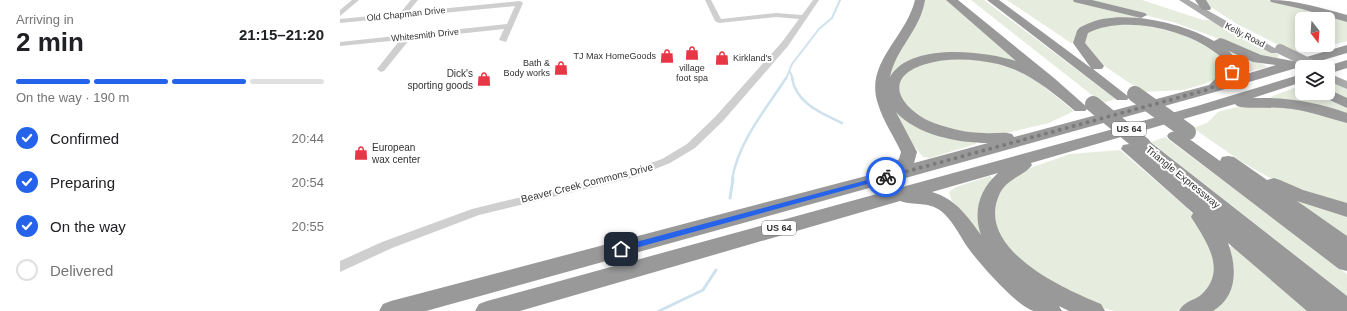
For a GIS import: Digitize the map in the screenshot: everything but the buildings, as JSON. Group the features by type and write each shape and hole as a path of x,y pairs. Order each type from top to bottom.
{"highway":[{"path":"888,176 904,166 909,159 909,152 885,107 881,85 883,72 889,58 914,21 920,0"},
{"path":"951,0 1049,81 1086,106"},
{"path":"963,0 1136,147 1186,196 1323,311"},
{"path":"992,0 1182,134 1347,263"},
{"path":"1004,0 1097,66 1128,95"},
{"path":"1078,0 1177,25 1258,59 1270,62 1295,64"},
{"path":"1274,0 1304,6 1347,18"},
{"path":"1289,0 1347,18"},
{"path":"1097,66 1079,43 1078,39 1083,32 1089,28 1119,21 1168,27 1199,36 1212,43 1230,57 1234,66 1232,72 1210,89"},
{"name":"US 64","path":"1316,60 1347,49"},
{"path":"1049,81 998,60 970,56 945,56 922,60 903,69 893,83 892,93 901,110 922,124 941,132 961,136 1055,141"},
{"path":"1335,68 1347,64"},
{"name":"US 64","path":"487,311 879,200 1210,89 1295,67"},
{"name":"US 64","path":"391,311 888,176 1202,108 1295,80"},
{"path":"1335,98 1347,104"},
{"path":"1202,108 1259,102 1295,104 1347,118"},
{"path":"1182,134 1233,164 1296,194 1347,210"},
{"path":"1055,141 998,181 988,196 986,209 987,222 998,247 1019,270 1031,280 1056,295 1093,311"},
{"name":"Triangle Expressway","path":"1136,147 1347,309"},
{"path":"1233,164 1347,246"},
{"path":"1186,196 1211,229 1224,258 1224,274 1221,289 1212,299 1191,311"},
{"path":"879,200 928,197 947,206 956,215 977,245 1010,282 1050,311"}],"main road":[{"name":"Kelly Road","path":"1183,0 1224,25 1301,60"},
{"name":"Kelly Road","path":"1193,0 1203,4 1245,32 1295,61"},
{"path":"1335,75 1347,81"},
{"path":"1335,80 1347,86"}],"street":[{"path":"340,14 356,0"},
{"path":"402,14 415,0"},
{"path":"708,0 719,20 776,15 804,17"},
{"name":"Beaver Creek Commons Drive","path":"340,267 366,254 449,221 496,205 631,174 666,161 702,137 785,44 816,0"},
{"name":"Old Chapman Drive","path":"340,20 520,3 509,26"},
{"path":"503,40 509,26"},
{"name":"Whitesmith Drive","path":"340,44 509,26"},
{"path":"381,69 407,37"},
{"name":"Beaver Creek Commons Drive","path":"340,260 366,254"}],"shaded area":[{"path":"923,0 948,0 1027,67 942,55 890,81 886,75"},
{"path":"971,0 984,0 1116,99 1102,103"},
{"path":"1007,0 1072,0 1175,26 1119,20 1076,35 1075,43 1071,43"},
{"path":"1083,0 1142,0 1203,20 1212,20 1279,55 1276,61 1248,53 1214,37 1173,22"},
{"path":"1204,0 1267,0 1286,3 1318,12 1295,12 1295,52 1292,52 1237,24 1203,2"},
{"path":"1335,17 1347,20 1347,41 1335,44"},
{"path":"1108,24 1156,25 1206,41 1231,64 1219,78 1201,85 1183,90 1143,92 1100,63 1088,53 1083,37 1088,31"},
{"path":"1219,43 1267,67 1240,74 1238,73 1239,66"},
{"path":"971,58 1009,66 1037,81 1074,111 1049,123 1007,133 983,136 948,131 904,108 897,82 903,74 920,65 930,62"},
{"path":"1335,83 1347,89 1347,101 1335,95"},
{"path":"1295,88 1295,100 1335,100 1347,106 1347,115 1270,97"},
{"path":"891,102 895,108 975,142 976,144 930,158 923,157 910,141"},
{"path":"1274,104 1347,120 1347,206 1272,179 1242,162 1193,128 1207,123 1218,112 1241,106"},
{"path":"1165,137 1347,274 1347,296 1151,142"},
{"path":"1120,150 1186,207 1204,227 1216,248 1212,288 1197,302 1177,311 1115,311 1086,304 1055,291 1000,241 992,202 998,187 1027,169 1070,154"},
{"path":"990,176 993,179 983,193 980,206 986,237 980,239 951,199 949,192 956,187"},
{"path":"1280,190 1347,213 1347,241"},
{"path":"1234,246 1317,311 1209,311 1223,295 1231,282 1233,268 1229,247"}],"waterway":[{"path":"786,79 792,64 819,29 832,18 840,0"},
{"path":"790,72 793,79"},
{"path":"732,180 735,166 746,139 786,78"},
{"path":"792,78 794,87 804,101 818,111 842,123"},
{"path":"730,198 733,179"},
{"path":"659,311 703,290 716,270"}],"way so far":[{"path":"886,177 1210,89 1232,72"}],"place":[{"name":"village foot spa","path":"692,53"},
{"name":"TJ Max HomeGoods","path":"667,56"},
{"name":"Kirkland's","path":"722,58"},
{"name":"Bath & Body works","path":"561,68"},
{"name":"Dick's sporting goods","path":"484,79"},
{"name":"European wax center","path":"361,153"}],"route":[{"path":"621,249 886,177"}]}
